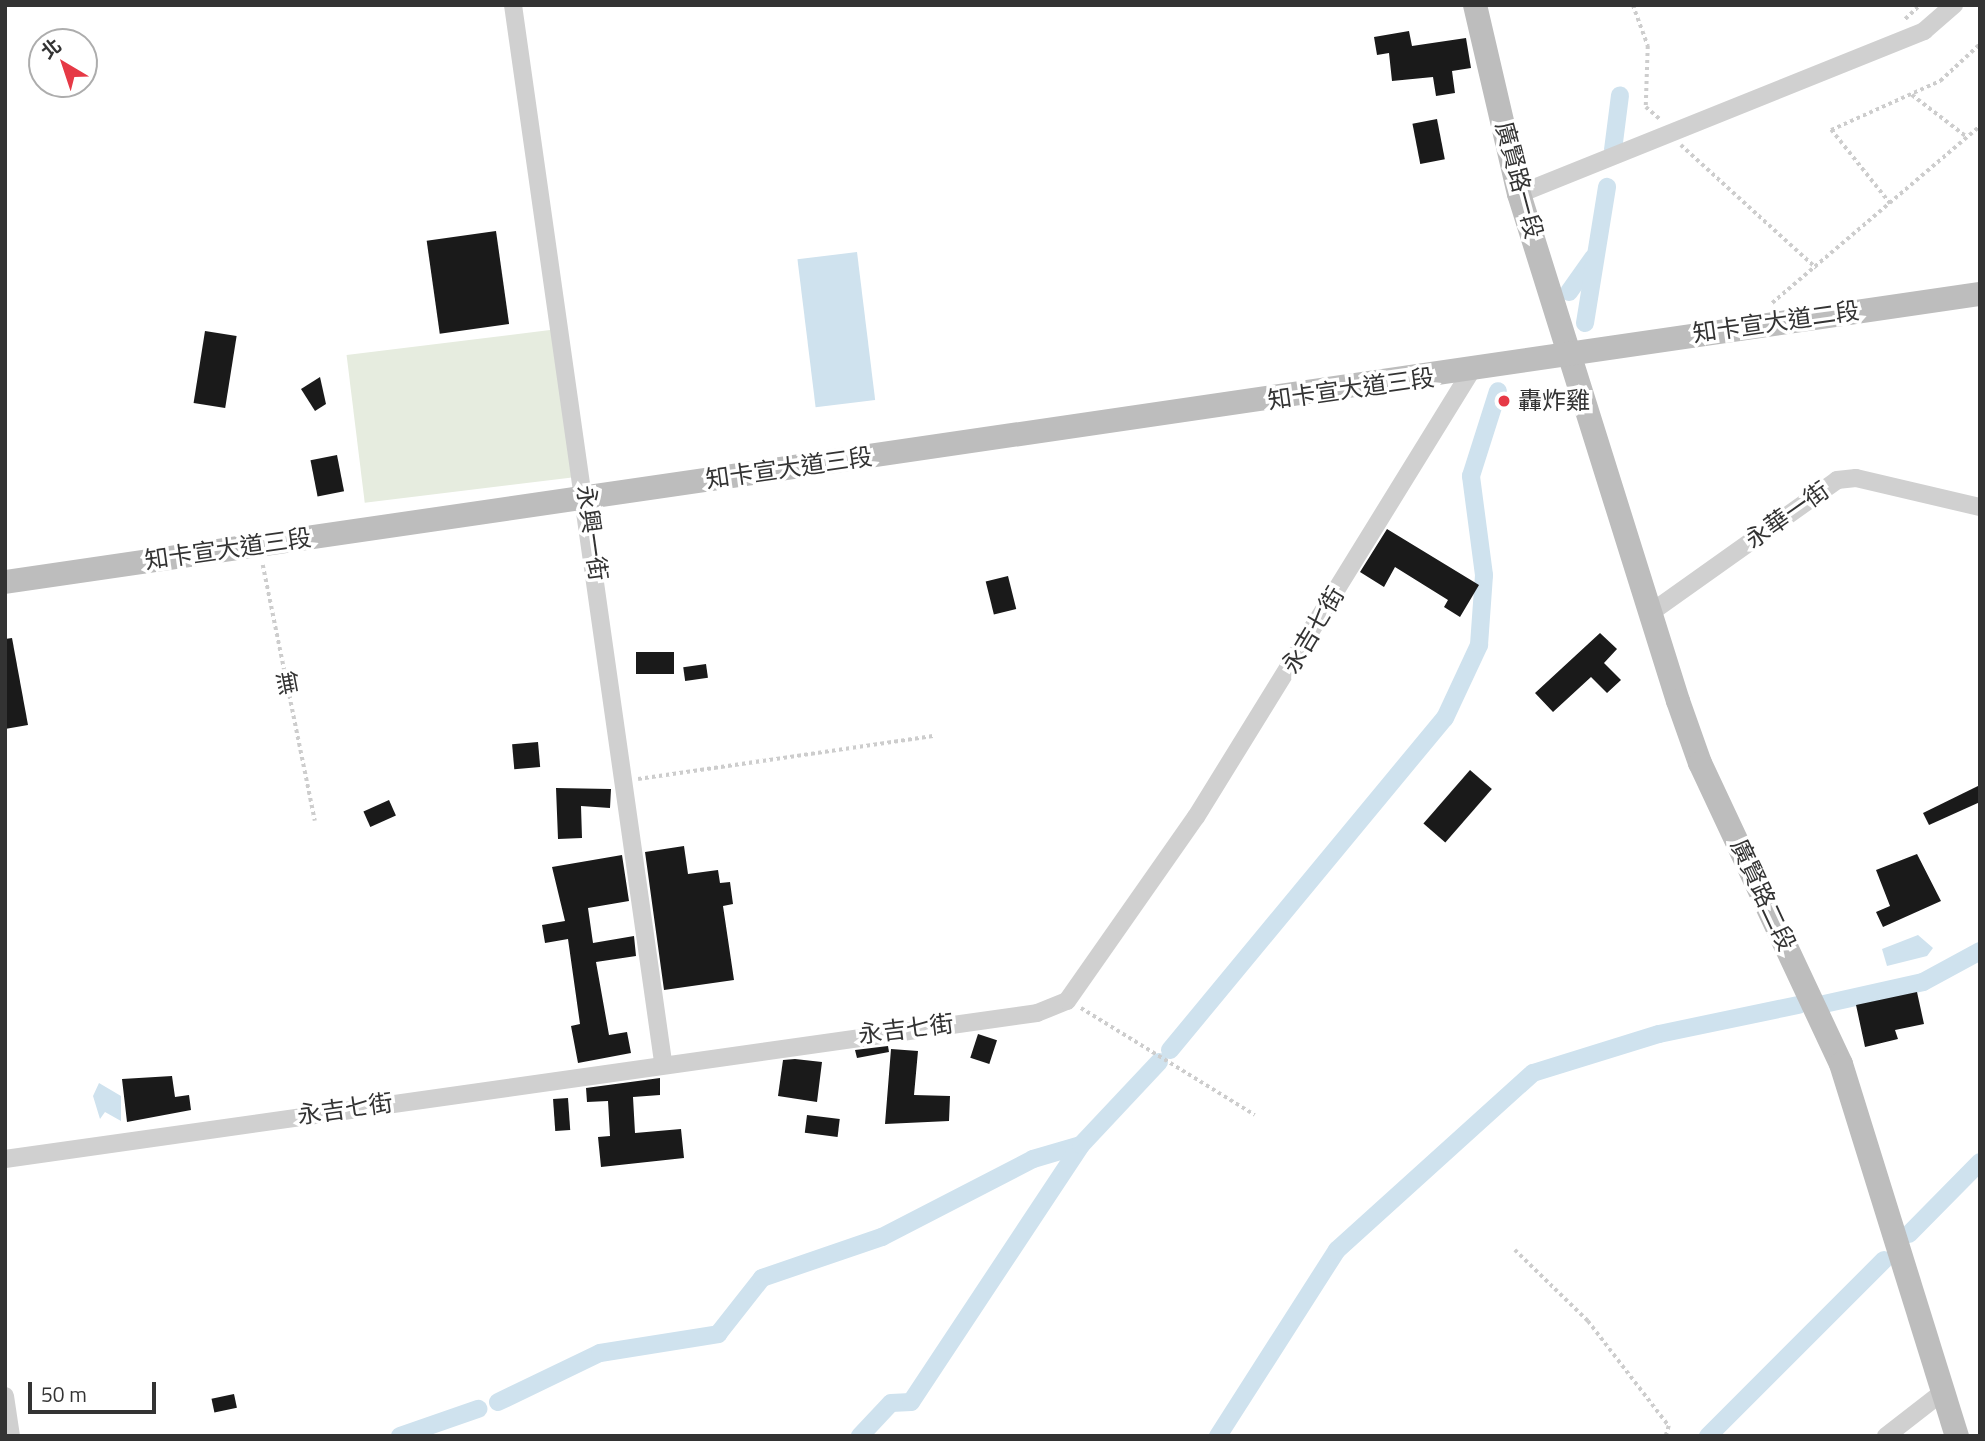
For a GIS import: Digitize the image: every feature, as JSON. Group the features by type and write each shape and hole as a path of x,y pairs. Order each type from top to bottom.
{"street":[{"name":"永興一街","path":"513,5 588,496 663,1062"},
{"name":"廣賢路一段","path":"1475,5 1519,194 1573,352"},
{"path":"1519,194 1673,136 1924,31 1954,5"},
{"name":"知卡宣大道二段","path":"1573,352 1980,294"},
{"name":"知卡宣大道三段","path":"5,582 588,496 1470,373 1573,352"},
{"name":"廣賢路二段","path":"1573,352 1700,763 1841,1064 1957,1436"},
{"name":"永吉七街","path":"5,1159 663,1062 1037,1013 1067,1001 1196,817 1470,373"},
{"name":"永華一街","path":"1653,611 1837,480 1856,478 1980,507"},
{"path":"1886,1436 1944,1391"},
{"path":"5,1396 11,1436"}],"path":[{"path":"1633,5 1648,46 1646,107 1663,121 1676,116"},
{"path":"1901,23 1920,5"},
{"path":"1890,204 1831,130 1940,81 1980,44"},
{"path":"1912,95 1967,137"},
{"path":"1742,326 1816,268 1980,126"},
{"path":"1673,136 1816,268"},
{"name":"無","path":"259,545 314,821"},
{"path":"625,781 933,736"},
{"path":"1067,1001 1255,1115"},
{"path":"1515,1250 1588,1321 1669,1426 1666,1436"}],"shaded area":[{"path":"558,329 576,477 365,503 347,355"}],"water":[{"path":"857,252 875,400 816,407 797,259"},
{"path":"1918,935 1933,948 1927,956 1887,966 1882,949"},
{"path":"99,1083 121,1096 121,1121 105,1112 100,1119 93,1096"}],"building":[{"path":"1409,31 1412,46 1466,38 1471,68 1452,71 1455,93 1436,96 1433,77 1392,81 1389,53 1377,55 1374,37"},
{"path":"1437,119 1445,159 1420,164 1412,124"},
{"path":"496,231 509,324 440,334 427,241"},
{"path":"205,331 237,336 225,408 194,403"},
{"path":"320,377 326,404 315,411 301,389"},
{"path":"337,455 344,491 318,496 310,460"},
{"path":"1387,529 1479,585 1460,617 1444,607 1448,600 1395,567 1384,587 1360,572"},
{"path":"1008,576 1016,609 994,615 986,582"},
{"path":"1600,633 1617,649 1604,663 1621,680 1607,693 1591,677 1553,712 1535,693"},
{"path":"12,638 28,725 5,729 5,639"},
{"path":"636,652 674,652 674,674 636,674"},
{"path":"706,664 708,678 685,681 683,667"},
{"path":"538,742 540,767 514,769 512,744"},
{"path":"1470,770 1492,789 1445,843 1423,824"},
{"path":"1980,785 1980,802 1929,825 1923,813"},
{"path":"556,788 611,789 610,808 581,806 582,838 558,839"},
{"path":"389,800 396,816 370,827 363,811"},
{"path":"684,846 688,874 718,870 720,883 730,882 733,904 723,906 734,980 664,990 645,852"},
{"path":"1917,854 1941,901 1883,927 1876,912 1890,906 1876,870"},
{"path":"622,855 629,901 588,908 593,943 634,936 636,956 596,962 609,1035 627,1032 631,1053 578,1063 571,1026 580,1024 568,939 545,943 542,925 565,921 552,867"},
{"path":"1917,992 1924,1024 1895,1030 1898,1039 1865,1047 1856,1005"},
{"path":"978,1034 997,1040 989,1064 970,1058"},
{"path":"888,1046 889,1052 857,1058 855,1050"},
{"path":"891,1049 918,1051 914,1095 950,1096 949,1121 885,1124"},
{"path":"783,1060 822,1062 817,1102 778,1096"},
{"path":"172,1076 175,1097 189,1095 191,1110 127,1122 122,1079"},
{"path":"660,1078 660,1095 633,1097 635,1133 681,1129 684,1158 601,1167 598,1137 610,1136 608,1101 587,1102 586,1088"},
{"path":"568,1098 570,1130 555,1131 553,1099"},
{"path":"807,1115 840,1119 838,1137 805,1133"},
{"path":"234,1394 237,1408 214,1412 212,1399"}],"waterway":[{"path":"1613,150 1620,95"},
{"path":"1585,323 1607,187"},
{"path":"1569,292 1593,258"},
{"path":"1170,1050 1445,718 1479,645 1484,575 1471,476 1498,391"},
{"path":"1824,1004 1923,982 1980,951"},
{"path":"1218,1436 1337,1250 1533,1073 1659,1034 1798,1005"},
{"path":"860,1436 891,1403 911,1402 1081,1145 1159,1062"},
{"path":"498,1402 600,1353 718,1334 762,1278 882,1237 1033,1159 1081,1145"},
{"path":"1909,1234 1980,1162"},
{"path":"1708,1436 1884,1260"},
{"path":"400,1436 478,1409"}],"place":[{"name":"轟炸雞","path":"1504,401"}]}
